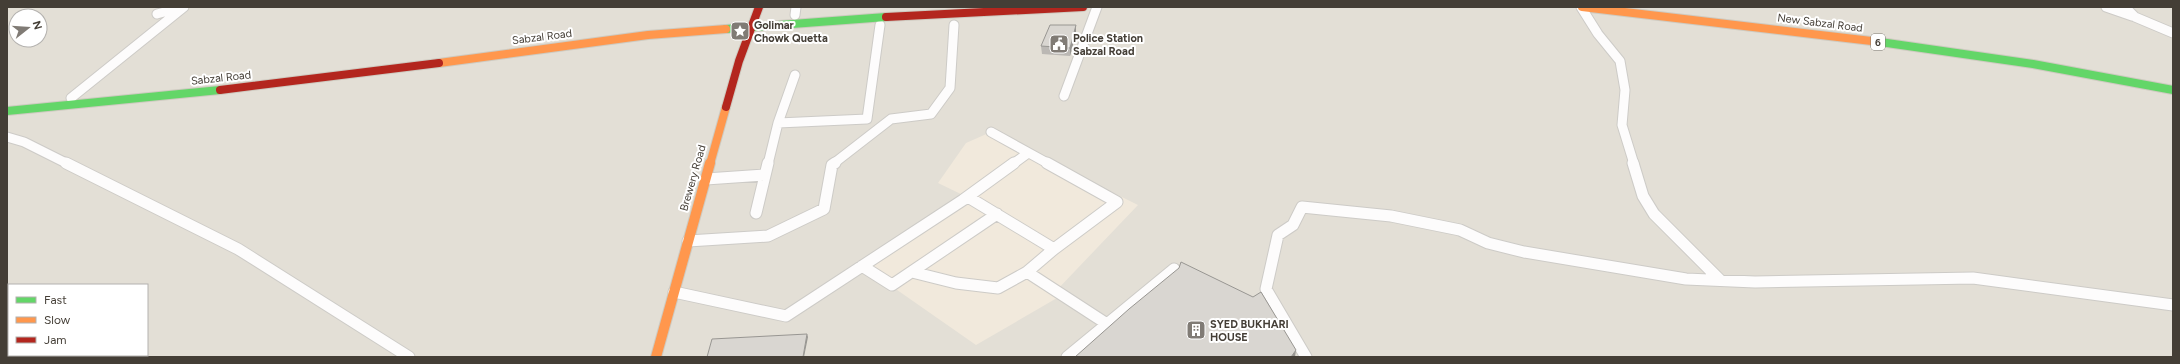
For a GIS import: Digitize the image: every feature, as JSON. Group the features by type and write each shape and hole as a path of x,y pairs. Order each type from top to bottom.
{"main road":[{"name":"Brewery Road","path":"656,357 739,61 755,22 759,7"},
{"name":"Sabzal Road","path":"755,22 796,11 933,7"},
{"name":"Sabzal Road","path":"7,111 208,92 616,32 755,22 1083,7"},
{"name":"New Sabzal Road","path":"1581,7 1921,47 2034,64 2173,90"},
{"name":"New Sabzal Road","path":"1643,7 1915,39 2167,79"},
{"name":"Sabzal Road","path":"7,103 176,88 368,68"}],"street":[{"path":"157,14 183,7"},
{"path":"70,98 105,69 143,42 183,7"},
{"path":"1064,96 1097,7"},
{"path":"1581,7 1598,34 1620,61 1625,90 1622,125 1643,196 1654,214 1674,236 1720,280"},
{"path":"2106,7 2135,16 2173,33"},
{"path":"2125,7 2135,16"},
{"path":"778,123 867,119 880,25"},
{"path":"688,241 768,236 824,209 832,165 891,119 931,114 950,88 954,25"},
{"path":"756,213 778,123 795,75"},
{"path":"912,272 956,283 998,288 1027,272 1054,248 1117,202 991,132"},
{"path":"7,137 24,142 88,173 238,249 409,357"},
{"path":"674,292 786,316 968,197 1028,153"},
{"path":"706,179 766,175"},
{"path":"968,197 1054,248"},
{"path":"1306,357 1266,289 1278,235 1293,225 1302,207 1391,216 1460,230 1488,243 1532,253 1630,271 1686,279 1755,282 1973,278 2173,305"},
{"path":"862,266 892,285 997,214"},
{"path":"1067,357 1174,269"},
{"path":"1027,272 1107,324"}],"shaded area":[{"path":"7,7 2173,7 2173,357 7,357"},
{"path":"991,132 1138,205 1055,292 1057,298 976,345 867,269 967,197 938,183 966,143"}],"building":[{"path":"1050,25 1076,25 1070,48 1041,46"},
{"name":"SYED BUKHARI HOUSE","path":"1181,262 1253,297 1261,292 1296,350 1291,357 1075,357 1129,309 1179,268"},
{"path":"807,334 803,357 707,357 712,339"}],"traffic: fast":[{"path":"726,29 886,17"},
{"path":"1880,42 2033,64 2173,90"},
{"path":"7,111 220,90"}],"traffic: slow":[{"path":"1582,7 1880,42"},
{"path":"439,63 648,35 726,29"},
{"path":"656,357 726,107"}],"traffic: jam":[{"path":"726,107 739,61 759,7"},
{"path":"886,17 1083,7"},
{"path":"220,90 439,63"}],"place":[{"name":"Golimar Chowk Quetta","path":"740,31"},
{"name":"Police Station Sabzal Road","path":"1059,44"},
{"name":"SYED BUKHARI HOUSE","path":"1196,330"}]}
